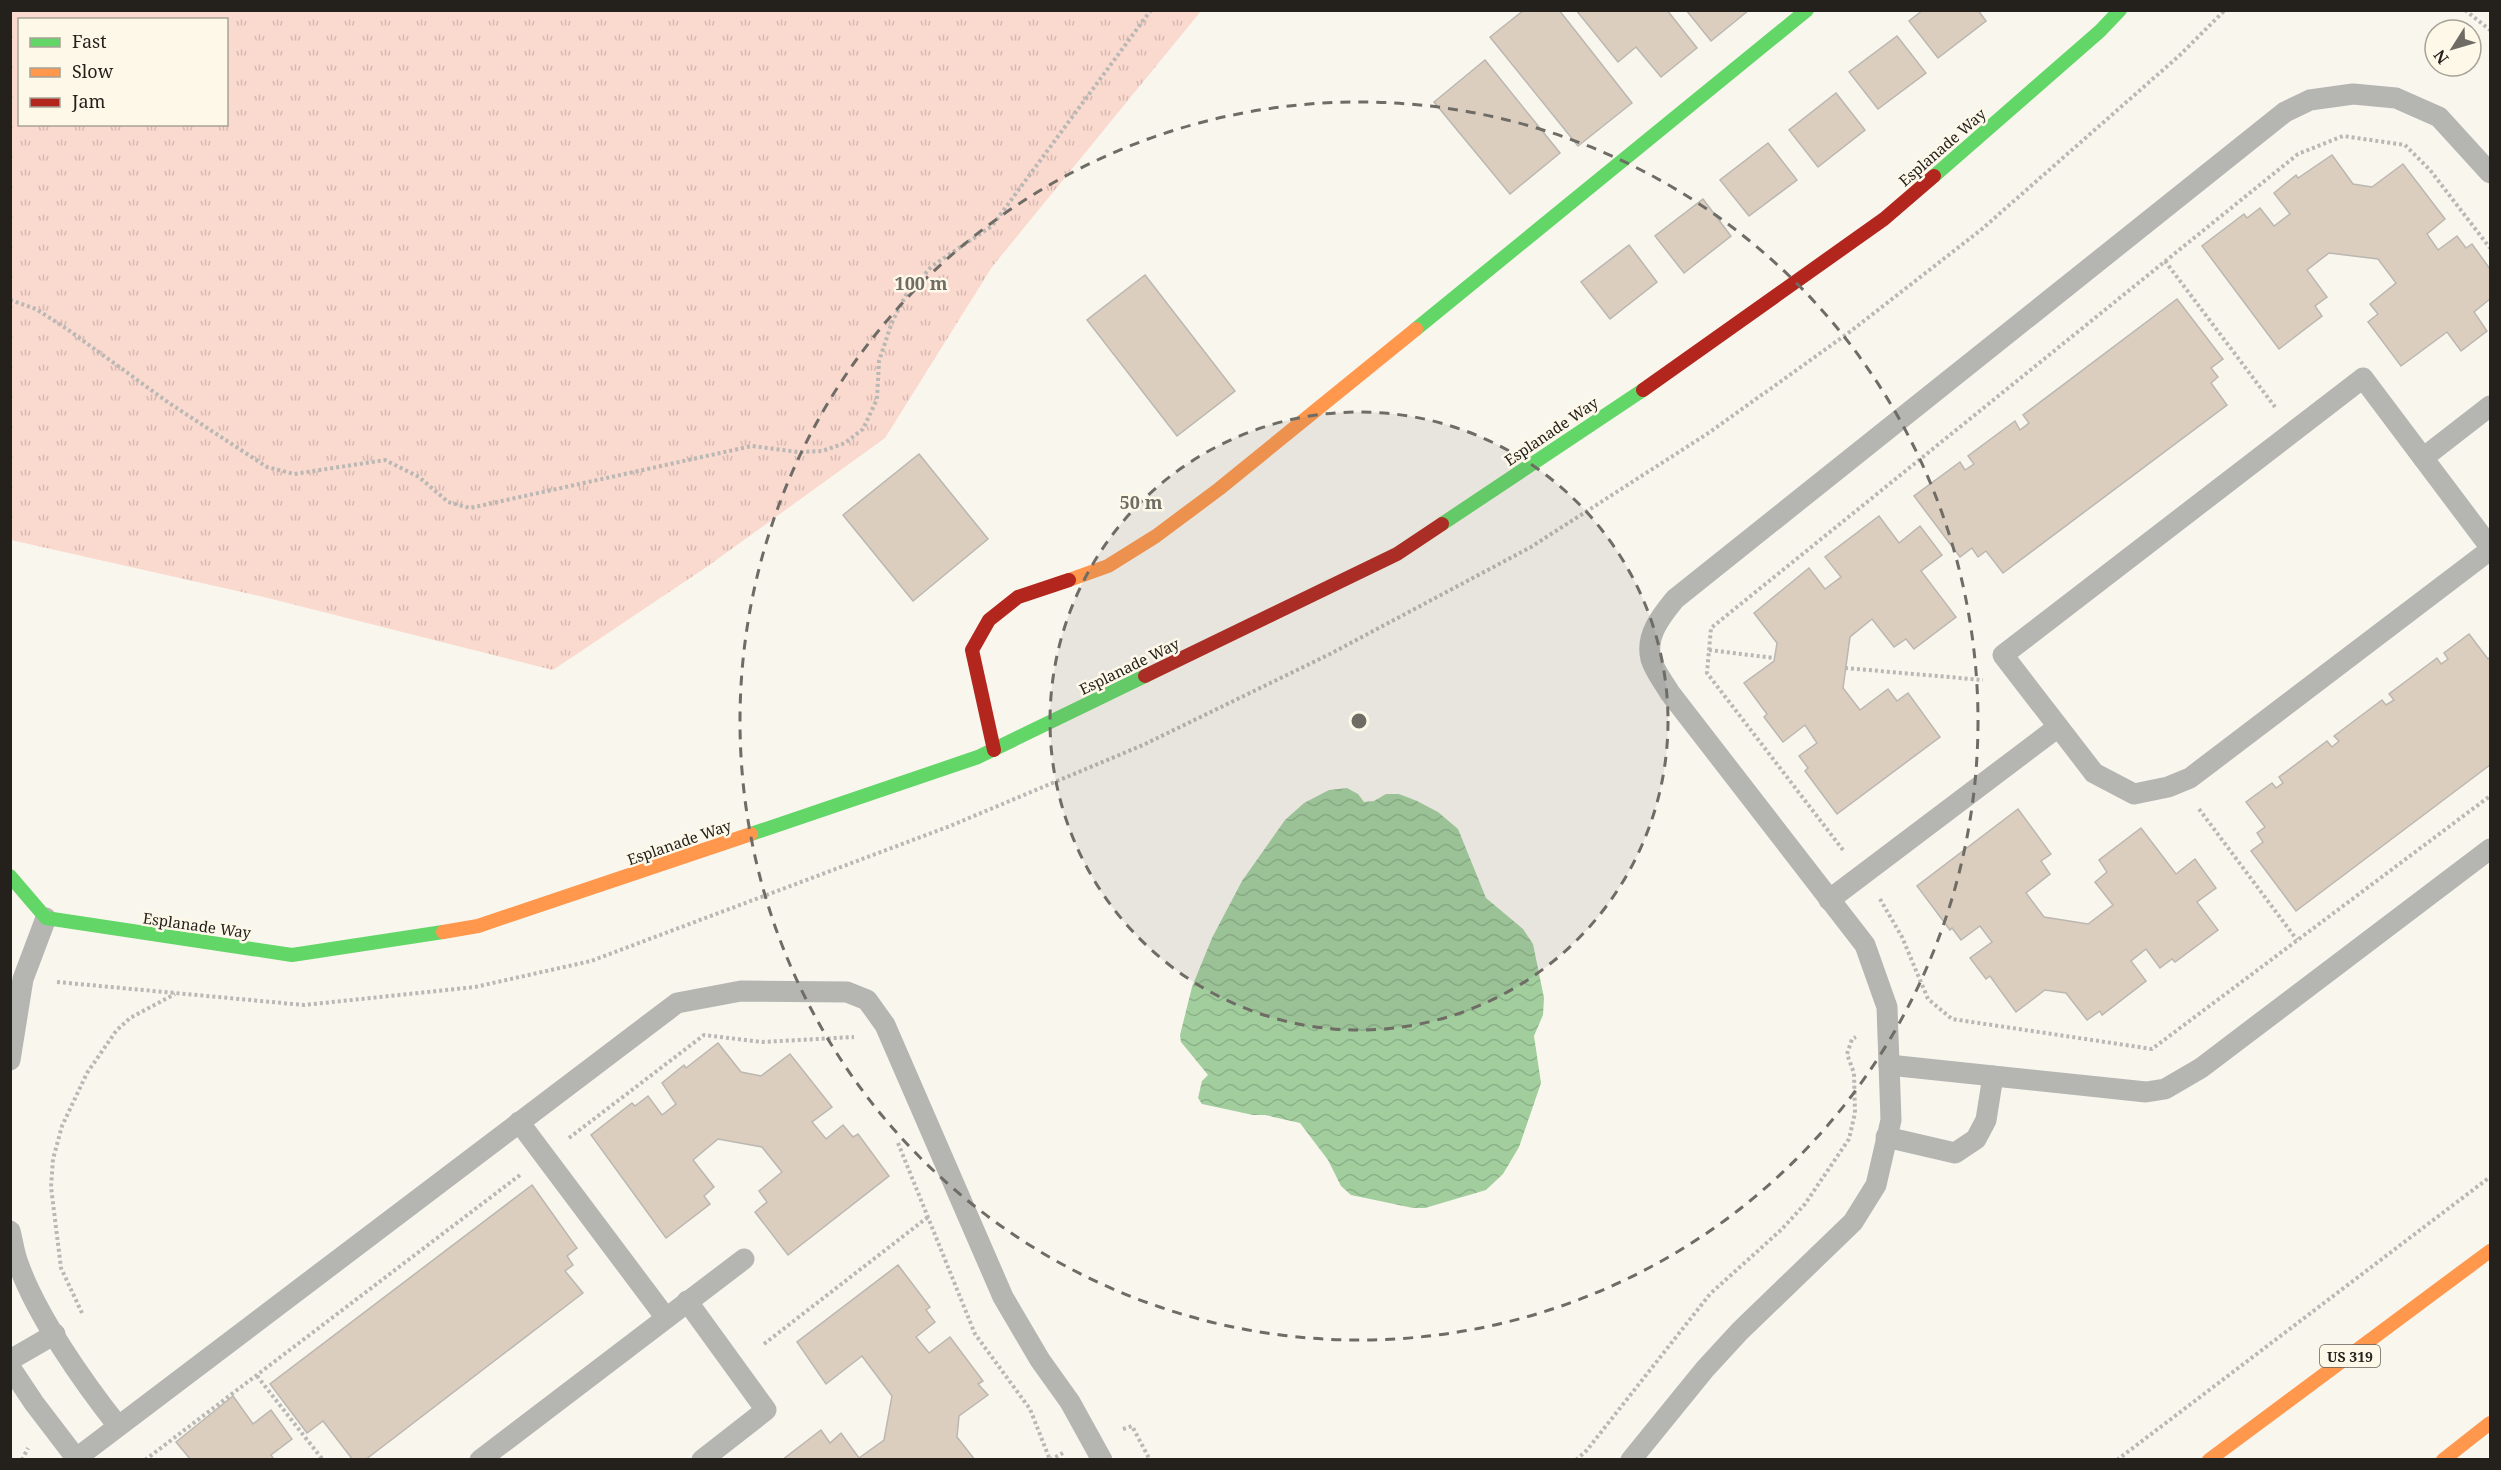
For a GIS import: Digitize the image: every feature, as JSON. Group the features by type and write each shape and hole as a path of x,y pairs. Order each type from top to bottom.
{"street":[{"path":"994,750 972,650 989,620 1018,597 1108,566 1156,536 1219,489 1807,10"},
{"name":"Esplanade Way","path":"46,918 292,955 478,926 994,750 1397,554 1667,374 1884,219 2100,32 2120,10"},
{"path":"10,876 46,918"},
{"name":"US 319","path":"2209,1460 2490,1251"},
{"path":"2443,1460 2490,1423"}],"lane":[{"path":"1632,1460 1705,1369 1740,1331 1853,1222 1876,1185 1891,1120 1887,1007 1865,945 1670,693 1651,660 1651,639 1658,620 1675,599 2285,112 2310,100 2353,94 2396,98 2439,117 2490,173"},
{"path":"2363,378 2490,548 2190,778 2168,787 2134,794 2094,773 2002,655 2294,431 2363,378"},
{"path":"2423,458 2490,406"},
{"path":"1829,900 2058,727"},
{"path":"1889,1065 2146,1092 2165,1089 2201,1068 2490,849"},
{"path":"10,1060 23,979 46,918"},
{"path":"10,1367 75,1459 677,1003 741,991 847,992 867,1000 885,1024 1003,1298 1040,1360 1070,1402 1102,1460"},
{"path":"1886,1137 1955,1153 1976,1139 1986,1120 1993,1076"},
{"path":"519,1122 666,1318"},
{"path":"10,1232 18,1263 55,1334 98,1401 118,1426"},
{"path":"480,1460 744,1259"},
{"path":"687,1302 766,1410 702,1460"},
{"path":"10,1360 55,1334"}],"path":[{"path":"10,300 36,309 169,403 267,467 294,474 385,460 419,477 448,502 470,508 752,446 798,452 822,451 845,443 863,429 877,399 879,361 882,351 892,322 906,295 932,266 992,226 1151,10"},
{"path":"2466,10 2490,30"},
{"path":"2165,261 2294,431"},
{"path":"1709,650 1774,658"},
{"path":"1845,668 2025,684"},
{"path":"2199,809 2297,940"},
{"path":"85,1320 61,1268 51,1187 53,1159 62,1126 87,1073 116,1031 130,1018 176,994"},
{"path":"1576,1460 1587,1450 1710,1294 1781,1230 1805,1204 1849,1139 1855,1113 1854,1073 1847,1054 1852,1039 1888,1026"},
{"path":"145,1460 704,1035 762,1042 855,1037"},
{"path":"894,1132 975,1334 1030,1409 1050,1460"},
{"path":"2117,1460 2490,1177"},
{"path":"764,1344 928,1217"},
{"path":"257,1376 323,1460"}],"green space":[{"path":"11,10 1201,10 992,267 885,438 708,566 553,670 268,598 11,540"}],"water":[{"path":"1347,788 1358,794 1364,802 1374,801 1386,794 1399,794 1438,812 1458,829 1486,898 1523,929 1533,944 1544,998 1543,1015 1534,1036 1541,1083 1519,1147 1503,1174 1486,1190 1425,1208 1413,1208 1351,1195 1341,1186 1328,1160 1300,1123 1202,1104 1198,1098 1202,1081 1208,1075 1181,1042 1180,1035 1192,987 1212,938 1242,881 1285,820 1304,803 1329,790"}],"building":[{"path":"1524,10 1559,10 1632,103 1578,146 1490,37"},
{"path":"1576,10 1667,10 1697,48 1661,77 1636,47 1618,62"},
{"path":"1686,10 1749,10 1711,41"},
{"path":"1923,10 1978,10 1986,21 1938,58 1909,21"},
{"path":"1897,36 1926,73 1878,109 1849,72"},
{"path":"1485,60 1560,153 1510,194 1434,102"},
{"path":"1836,93 1865,130 1818,167 1789,130"},
{"path":"1768,143 1797,180 1749,216 1720,180"},
{"path":"2332,155 2353,184 2372,187 2403,164 2445,219 2427,234 2438,250 2457,236 2466,248 2472,244 2490,269 2490,299 2474,312 2487,331 2461,351 2447,332 2401,366 2368,322 2378,314 2370,304 2396,283 2378,259 2329,253 2307,270 2327,297 2315,306 2322,316 2279,349 2202,246 2244,214 2247,218 2260,208 2274,226 2290,214 2274,193 2296,175 2298,178"},
{"path":"1703,199 1731,236 1684,273 1655,236"},
{"path":"1629,245 1657,282 1610,319 1581,282"},
{"path":"1145,275 1235,391 1177,436 1087,320"},
{"path":"2177,299 2223,359 2211,368 2218,377 2211,383 2227,405 2003,573 1986,551 1978,557 1972,548 1960,557 1914,496 1960,462 1965,470 1974,464 1968,456 2015,421 2020,430 2029,423 2023,415"},
{"path":"919,454 988,539 913,601 843,515"},
{"path":"1879,516 1899,543 1920,526 1942,555 1921,571 1956,617 1914,649 1906,639 1894,647 1872,619 1850,637 1843,688 1860,710 1888,689 1897,701 1908,693 1940,737 1837,814 1805,771 1808,768 1799,756 1817,743 1805,725 1783,742 1764,717 1767,714 1744,683 1774,661 1777,643 1754,613 1809,568 1825,589 1841,577 1825,557"},
{"path":"2469,634 2488,659 2490,657 2490,765 2296,911 2251,851 2263,842 2257,833 2265,827 2246,802 2272,783 2276,788 2283,783 2279,777 2327,741 2332,747 2339,741 2334,736 2382,700 2386,705 2394,700 2389,694 2437,658 2441,664 2448,659 2444,653"},
{"path":"2018,809 2051,854 2041,861 2050,874 2026,893 2044,917 2088,924 2113,905 2095,882 2107,872 2099,860 2141,828 2176,874 2195,859 2216,888 2197,902 2218,930 2175,962 2172,959 2160,968 2146,949 2131,961 2146,981 2102,1015 2100,1011 2087,1020 2066,993 2045,990 2016,1012 1990,976 1986,979 1970,958 1992,942 1980,926 1961,940 1952,928 1950,930 1917,886"},
{"path":"718,1043 741,1072 761,1076 790,1054 832,1107 812,1122 826,1139 843,1125 853,1137 858,1134 889,1176 788,1255 755,1212 767,1202 759,1191 782,1172 762,1147 718,1139 693,1160 714,1187 704,1196 710,1204 666,1238 591,1135 632,1103 635,1106 648,1096 662,1115 676,1104 662,1083 684,1065 686,1068"},
{"path":"532,1185 577,1248 567,1256 573,1265 565,1271 583,1293 365,1460 353,1460 323,1421 307,1433 270,1384"},
{"path":"898,1265 930,1307 926,1310 935,1322 916,1337 929,1353 950,1337 983,1381 978,1384 988,1395 959,1416 957,1437 975,1460 782,1460 821,1430 830,1443 841,1433 859,1458 884,1440 892,1396 862,1356 826,1384 797,1342"},
{"path":"233,1396 253,1424 271,1410 292,1439 271,1455 274,1460 191,1460 176,1442"}],"traffic: fast":[{"path":"1416,329 1807,10"},
{"path":"1934,176 2100,31 2120,10"},
{"path":"1442,524 1643,390"},
{"path":"751,834 978,757 1145,676"},
{"path":"10,876 46,918 292,955 443,932"}],"traffic: slow":[{"path":"1069,580 1108,566 1156,536 1219,489 1416,329"},
{"path":"443,932 478,926 751,834"},
{"path":"2209,1460 2490,1251"},
{"path":"2443,1460 2490,1423"}],"traffic: jam":[{"path":"1643,390 1884,219 1934,176"},
{"path":"1145,676 1397,554 1442,524"},
{"path":"994,750 972,650 989,620 1018,597 1069,580"}]}
